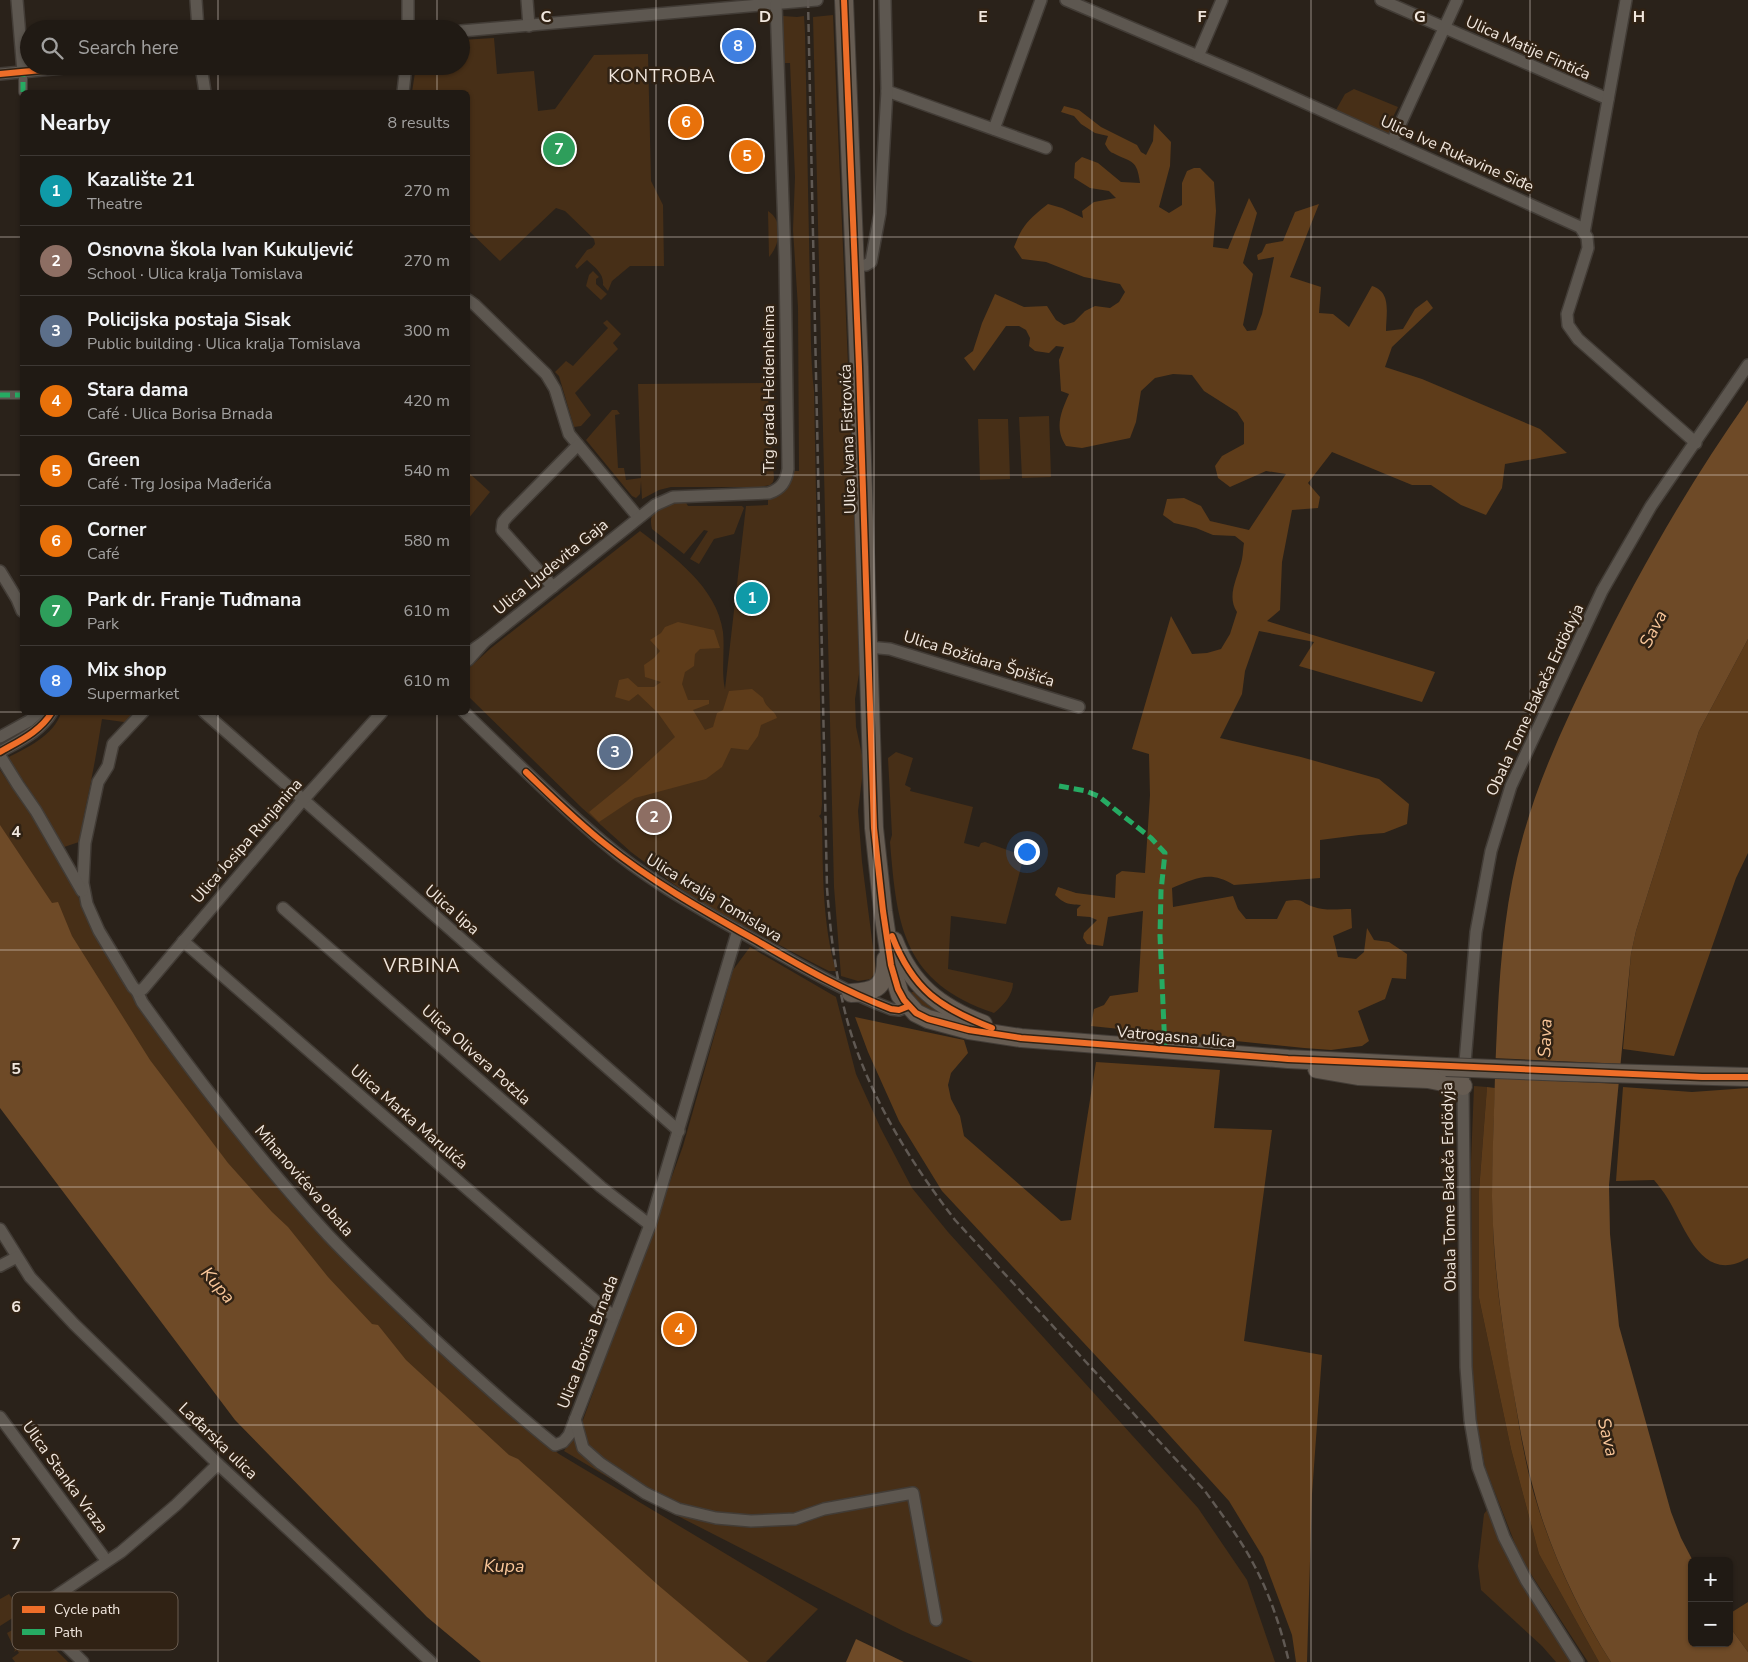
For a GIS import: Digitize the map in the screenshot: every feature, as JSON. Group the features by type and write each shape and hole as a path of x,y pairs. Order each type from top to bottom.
{"main road":[{"name":"Ulica Ivana Fistrovića","path":"844,0 863,265 868,647 874,828 883,911"},
{"path":"883,911 898,989 909,1006"},
{"path":"883,911 903,961 918,983 931,997 958,1014 1021,1038"},
{"path":"851,993 870,990 877,987 883,980 888,944"},
{"name":"Vatrogasna ulica","path":"909,1006 922,1016 936,1022 968,1030 1021,1038 1288,1059 1446,1067 1702,1077 1748,1077"},
{"path":"1288,1059 1314,1069 1340,1074 1428,1079 1463,1086"}],"street":[{"path":"17,0 20,36"},
{"path":"196,0 197,20"},
{"path":"408,0 408,20"},
{"path":"527,0 529,26"},
{"path":"470,31 817,0"},
{"name":"Ulica Ivana Fistrovića","path":"863,265 873,255 880,213 887,91 885,0"},
{"path":"994,129 1041,0"},
{"name":"Ulica Ive Rukavine Siđe","path":"1066,0 1198,56 1577,225 1584,233"},
{"path":"1198,56 1222,0"},
{"name":"Ulica Matije Fintića","path":"1381,0 1608,100"},
{"path":"1392,142 1457,0"},
{"path":"1626,0 1584,233 1588,240 1588,248 1567,314 1567,321 1569,328 1578,339 1696,442"},
{"name":"Trg grada Heidenheima","path":"638,517 655,504 673,497 763,494 775,491 785,481 788,469 785,259 776,4"},
{"path":"0,74 20,72"},
{"path":"23,75 23,90"},
{"path":"203,75 205,90"},
{"path":"204,80 205,75"},
{"path":"403,90 405,75"},
{"path":"887,91 1046,148"},
{"path":"470,301 546,374 555,389 570,434 638,517"},
{"name":"Obala Tome Bakača Erdödyja","path":"1578,1662 1516,1562 1487,1494 1476,1459 1470,1420 1467,1390 1463,1086 1480,906 1491,851 1506,800 1526,752 1602,591 1651,506 1748,365"},
{"path":"0,395 20,395"},
{"path":"553,587 502,530 502,526 507,516 578,445"},
{"name":"Ulica Ljudevita Gaja","path":"470,652 638,517"},
{"path":"0,571 20,602"},
{"name":"Ulica Ljudevita Gaja","path":"470,658 484,642"},
{"name":"Ulica Božidara Špišića","path":"868,647 890,649 1079,707"},
{"path":"0,737 30,721 36,715"},
{"path":"0,754 44,724 50,715"},
{"name":"Mihanovićeva obala","path":"84,893 85,845 98,782 108,766 113,744 140,715"},
{"name":"Ulica lipa","path":"207,715 679,1131"},
{"name":"Ulica Josipa Runjanina","path":"138,991 143,989 303,800 379,715"},
{"name":"Ulica kralja Tomislava","path":"467,715 603,843 644,872 824,980 891,1009 899,1010 909,1006"},
{"name":"Mihanovićeva obala","path":"0,754 60,850 84,893 99,931 133,987 138,991 144,1004 202,1084 259,1155 328,1234 388,1295 479,1380 555,1446 564,1442 569,1436 575,1417"},
{"path":"60,850 68,852 77,851 85,845"},
{"name":"Ulica Olivera Potzla","path":"283,908 601,1187 650,1225"},
{"name":"Ulica Borisa Brnada","path":"738,930 650,1225 575,1417 583,1448 600,1463 653,1497 678,1508 716,1518 751,1521 795,1519 824,1509 913,1493 936,1620"},
{"name":"Ulica Marka Marulića","path":"183,941 614,1318"},
{"name":"Lađarska ulica","path":"0,1229 30,1277 62,1312 218,1464 431,1662"},
{"path":"0,1266 16,1257"},
{"name":"Ulica Stanka Vraza","path":"0,1416 103,1556"},
{"path":"61,1592 131,1544 176,1505 218,1464"},
{"path":"71,1650 83,1662"}],"shaded area":[{"path":"833,15 856,519 859,674 855,699 856,727 862,755 862,779 858,811 862,862 876,971 871,979 858,981 841,976 834,887 813,17"},
{"path":"783,16 804,16 822,804 819,816 822,820 823,877 828,934 836,971 829,971 817,965 708,907 675,885 631,852 582,808 470,698 470,667 491,648 640,531 692,574 712,601 719,616 723,632 723,675 725,689 746,506 768,505 768,498 792,471 799,471 798,307 793,230 795,177 790,63 784,63"},
{"path":"494,38 497,74 534,71 538,111 555,109 594,55 648,54 651,181 663,205 664,266 630,266 612,281 608,291 603,285 602,277 596,268 587,260 577,269 575,266 587,250 595,244 594,239 565,211 556,208 500,261 470,232 470,90 412,90 415,75 470,75 470,39"},
{"path":"1354,89 1398,107 1389,125 1394,130 1390,135 1338,113 1336,110 1345,94"},
{"path":"1064,106 1079,110 1101,127 1137,145 1141,152 1146,155 1153,141 1154,124 1171,142 1170,166 1159,207 1169,213 1182,205 1182,183 1187,171 1200,168 1214,182 1216,211 1213,247 1228,249 1249,198 1257,213 1243,263 1253,274 1243,325 1247,331 1256,330 1262,314 1274,257 1258,260 1257,255 1262,252 1266,244 1283,241 1295,212 1319,204 1290,277 1321,287 1319,313 1333,314 1349,327 1372,286 1383,293 1385,298 1387,311 1386,331 1403,329 1415,309 1427,300 1433,308 1392,347 1385,367 1422,379 1540,429 1567,453 1505,464 1502,488 1486,515 1461,505 1431,485 1412,485 1332,452 1308,483 1320,497 1318,508 1292,510 1282,562 1280,610 1267,621 1435,672 1422,702 1299,666 1314,642 1259,631 1245,671 1242,694 1220,738 1301,757 1379,779 1409,804 1407,824 1384,833 1320,840 1320,878 1234,885 1218,878 1203,877 1172,888 1173,907 1233,896 1238,909 1246,919 1277,919 1286,901 1292,900 1299,900 1323,909 1351,909 1352,928 1333,936 1338,957 1356,959 1364,952 1367,928 1374,940 1389,942 1407,954 1406,979 1392,978 1385,999 1358,1011 1369,1041 1362,1046 1331,1050 1091,1026 1094,1009 1104,1005 1110,996 1138,992 1143,911 1108,917 1103,946 1087,944 1083,938 1084,933 1097,920 1090,917 1077,916 1077,909 1081,905 1066,903 1055,895 1058,887 1076,893 1115,898 1116,875 1122,871 1145,873 1150,795 1149,754 1132,749 1171,616 1192,654 1207,653 1221,649 1230,634 1237,612 1234,606 1233,593 1244,543 1235,536 1213,535 1196,528 1174,523 1163,515 1167,499 1184,498 1201,506 1210,521 1249,530 1286,474 1266,471 1230,487 1218,478 1215,466 1222,456 1244,444 1244,423 1237,412 1204,391 1192,375 1173,374 1155,378 1141,391 1136,422 1130,438 1082,448 1066,446 1060,433 1061,414 1069,394 1061,391 1059,360 1064,347 1056,346 1049,353 1035,351 1029,346 1030,338 1026,330 1019,326 1006,326 974,371 964,358 973,351 982,323 995,294 1024,307 1047,306 1056,320 1064,325 1074,322 1085,311 1095,306 1110,308 1119,302 1125,292 1120,284 1084,277 1046,262 1022,259 1014,247 1027,222 1048,204 1083,218 1082,211 1094,202 1116,198 1109,191 1090,188 1074,178 1075,163 1082,157 1098,163 1121,182 1140,183 1135,166 1108,149 1105,144 1108,136 1095,133 1081,124 1074,116 1061,112"},
{"path":"768,211 776,221 779,233 776,246 769,257"},
{"path":"593,271 599,277 596,279 596,284 607,294 601,300 586,286 589,275"},
{"path":"607,320 621,334 613,343 618,349 575,393 591,415 581,426 574,427 559,376 555,372 566,361 573,366 608,328 603,323"},
{"path":"767,383 774,478 770,485 760,487 671,487 659,490 642,499 641,481 640,494 636,498 632,496 586,440 612,410 617,410 620,414 615,415 618,468 624,468 626,480 641,478 638,384"},
{"path":"1049,416 1051,477 1022,478 1019,417"},
{"path":"978,419 1008,419 1010,479 980,480"},
{"path":"470,474 490,492 470,517"},
{"path":"685,501 688,506 742,506 744,508 734,534 714,539 699,564 690,559 708,531 704,530 684,554 652,529 652,515 655,511 672,503"},
{"path":"678,622 714,630 720,648 700,649 695,654 694,666 685,672 682,684 688,700 709,700 709,704 693,710 705,730 713,727 717,713 723,710 729,691 752,689 763,698 766,705 777,718 761,725 758,736 748,750 731,748 722,767 706,779 635,798 599,822 589,812 627,781 675,737 658,713 638,694 629,701 615,697 619,680 628,678 638,687 654,687 661,682 645,677 644,665 660,651 650,640 661,633 665,627"},
{"path":"1748,639 1748,853 1736,878 1674,1056 1623,1049 1631,954 1636,931 1699,731"},
{"path":"60,715 137,715 131,723 102,719 79,842 64,847 27,786 7,758 39,740 57,721"},
{"path":"896,752 913,758 905,785 911,788 910,791 973,807 964,843 979,847 981,843 985,842 1024,856 1006,924 951,916 948,969 1013,983 1007,1000 994,1013 964,1000 940,985 923,968 910,948 896,900 890,842 892,835 888,758"},
{"path":"0,770 65,864 87,918 134,996 197,1086 264,1172 336,1252 411,1327 559,1454 818,1609 766,1662 656,1662 499,1536 0,864"},
{"path":"750,947 836,997 856,1074 881,1129 912,1188 948,1232 1198,1508 1247,1580 1275,1662 973,1662 903,1631 670,1512 564,1451 583,1420 683,1146 733,970"},
{"path":"917,990 952,1015 928,1012 908,994"},
{"path":"855,1017 964,1040 968,1053 951,1073 948,1085 951,1099 960,1116 964,1136 1061,1221 1071,1220 1096,1062 1220,1070 1214,1128 1272,1130 1244,1341 1322,1355 1312,1494 1307,1662 1296,1662 1292,1635 1263,1557 1229,1501 942,1191 899,1121 868,1052"},
{"path":"1474,1086 1487,1087 1479,1191 1479,1298 1511,1449 1539,1554 1599,1662 1588,1662 1521,1559 1485,1467 1473,1402 1471,1162"},
{"path":"1487,1087 1495,1088 1493,1207 1497,1279 1505,1343 1527,1464 1541,1516 1566,1581 1587,1622 1611,1662 1599,1662 1539,1554 1511,1449 1479,1298 1479,1191"},
{"path":"1623,1087 1692,1092 1748,1088 1748,1258 1732,1264 1719,1264 1707,1259 1697,1250 1666,1196 1654,1180 1616,1181"},
{"path":"1490,1506 1576,1662 1556,1662 1542,1646 1481,1590 1478,1566 1484,1514"},
{"path":"9,1594 12,1598 12,1618 0,1626 0,1599"},
{"path":"1748,1602 1748,1652 1733,1631 1733,1611"},
{"path":"12,1630 12,1644 7,1633"},
{"path":"17,1650 56,1650 68,1662 15,1662 12,1658 19,1653"}],"water":[{"name":"Sava","path":"1748,400 1748,639 1699,731 1636,931 1631,954 1609,1185 1610,1234 1619,1326 1671,1512 1691,1557 1688,1557 1688,1647 1733,1647 1733,1631 1748,1652 1748,1662 1611,1662 1566,1580 1540,1513 1523,1446 1506,1350 1495,1263 1492,1197 1499,985 1505,925 1523,836 1537,791 1564,725 1647,560"},
{"name":"Kupa","path":"0,825 52,903 58,902 72,936 150,1060 228,1163 288,1227 328,1277 372,1324 378,1325 406,1360 509,1455 518,1459 658,1585 749,1662 481,1662 427,1617 235,1420 0,1108"},
{"path":"856,1639 904,1662 846,1662"}],"pier":[{"path":"1493,1058 1624,1064 1621,1084 1492,1078"}],"railway":[{"path":"808,0 827,888 838,981 853,1040 876,1095 890,1122 921,1172 955,1220 1205,1491 1237,1536 1249,1555 1265,1588 1289,1662"}],"marked path":[{"path":"23,75 23,90"},
{"path":"0,395 20,395"},
{"path":"1059,786 1086,791 1098,796 1151,838 1165,853 1161,891 1160,936 1165,1050"}],"cycle path":[{"path":"844,0 859,367 874,828 891,965 898,989 904,1000 916,1013 928,1019 969,1030 1021,1038 1288,1059 1702,1077 1748,1077"},
{"path":"0,74 20,72"},
{"path":"0,752 35,731 50,715"},
{"path":"526,772 574,818 605,844 641,871 680,896 840,986 891,1009 899,1010 909,1006"},
{"path":"892,936 909,970 930,995 957,1013 992,1028"}],"place":[{"name":"Mix shop","path":"738,46"},
{"name":"Corner","path":"686,122"},
{"name":"Park dr. Franje Tuđmana","path":"559,149"},
{"name":"Green","path":"747,156"},
{"name":"Kazalište 21","path":"752,598"},
{"name":"Policijska postaja Sisak","path":"615,752"},
{"name":"Osnovna škola Ivan Kukuljević","path":"654,817"},
{"name":"Stara dama","path":"679,1329"}],"district":[{"name":"KONTROBA","path":"662,76"},
{"name":"VRBINA","path":"422,966"}]}
